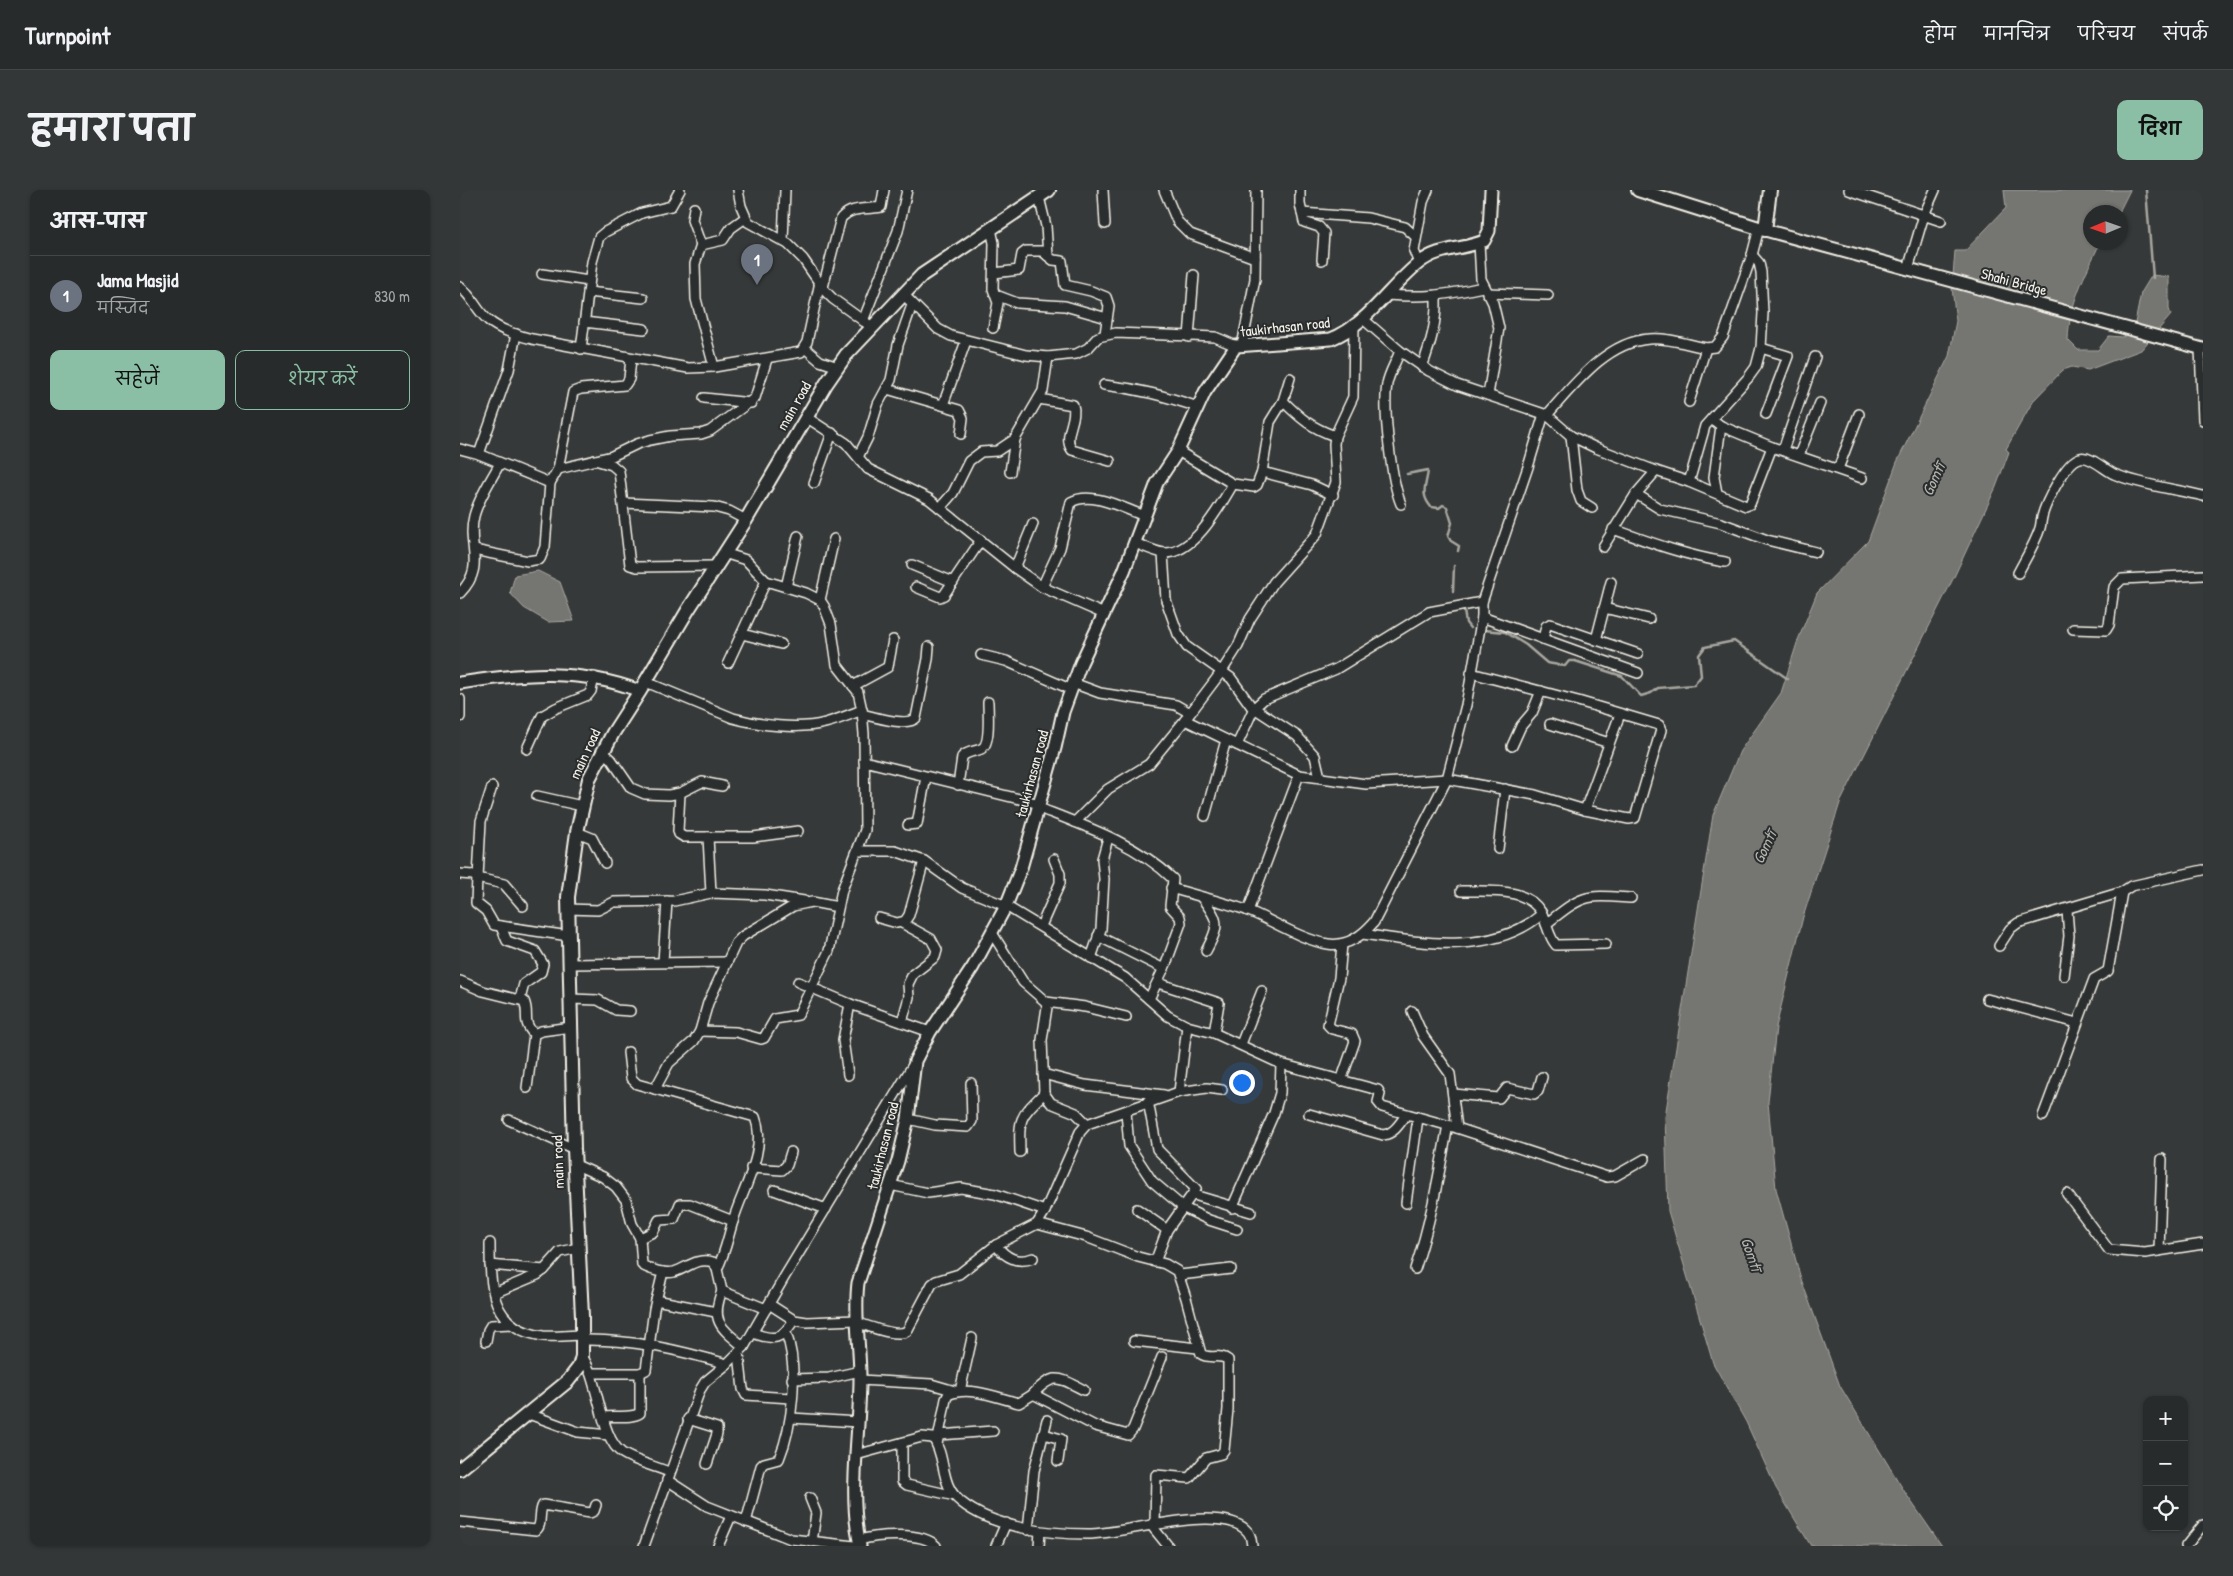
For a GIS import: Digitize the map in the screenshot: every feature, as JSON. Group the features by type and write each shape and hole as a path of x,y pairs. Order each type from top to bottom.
{"main road":[{"path":"1638,190 1762,229 1770,190"},
{"name":"main road","path":"460,1470 568,1381 578,1367 582,1356 574,1164 568,910 570,873 589,778 602,751 688,610 746,520 806,417 867,324 941,262 1044,194"}],"street":[{"path":"581,349 589,281 596,244 604,232 642,212 671,206 680,190"},
{"path":"738,190 745,218 755,227 783,241 803,259 833,299 867,324 898,231 907,190"},
{"path":"783,241 785,190"},
{"path":"460,287 471,296 488,321 532,340 688,368 714,367 794,354 801,352 804,348 840,218 845,213 856,209 881,207 884,190"},
{"path":"1103,190 1105,224"},
{"path":"1164,190 1177,221 1190,234 1255,258"},
{"path":"903,294 938,329 966,341 1026,354 1048,357 1082,352 1098,337 1116,333 1214,337 1239,346 1255,279 1256,190"},
{"path":"1300,190 1300,204 1304,222 1319,226 1324,233 1322,260"},
{"path":"1419,263 1414,251 1423,202 1428,190"},
{"path":"1488,395 1499,328 1497,316 1480,279 1478,243 1484,241 1488,231 1491,190"},
{"path":"1849,190 1941,221"},
{"path":"1908,269 1924,215 1935,190"},
{"path":"1044,194 1048,256"},
{"path":"694,208 692,220 701,245 695,264 696,299 714,367"},
{"path":"1302,213 1368,218 1405,227 1416,237"},
{"path":"701,245 723,240 731,228 745,218"},
{"path":"991,229 994,243 993,289 998,302 993,328"},
{"path":"1171,888 1248,911 1314,940 1328,944 1342,944 1363,934 1374,922 1447,779 1461,730 1482,617 1482,602 1545,415 1596,364 1615,350 1634,341 1651,339 1706,348 1715,347 1723,337 1762,229"},
{"name":"Shahi Bridge","path":"1762,229 2201,349"},
{"name":"taukirhasan road","path":"858,1544 856,1455 860,1376 856,1321 858,1283 890,1185 908,1119 915,1062 930,1032 992,933 1006,906 1021,868 1072,686 1124,571 1157,482 1178,451 1204,392 1239,346 1331,339 1358,321 1419,263 1440,251 1478,243"},
{"path":"994,273 1019,270 1022,254 1026,251 1042,251 1048,256 1063,262 1063,281 1065,285 1091,291 1106,298 1109,306 1105,334"},
{"path":"1689,482 1705,426 1756,367 1761,348 1763,313 1761,272 1759,263 1752,255"},
{"path":"542,274 589,281"},
{"path":"1189,337 1194,275"},
{"path":"1386,294 1417,298 1485,290 1548,295"},
{"path":"588,292 642,298"},
{"path":"996,295 1017,303 1065,306 1107,318"},
{"path":"1422,367 1434,334 1437,317 1436,297"},
{"path":"858,457 868,437 878,404 891,380 898,345 912,305"},
{"path":"1358,321 1422,367 1457,385 1545,415 1571,436 1747,506 1772,447"},
{"path":"1075,822 1108,789 1149,764 1188,717 1222,671 1238,646 1250,619 1274,582 1317,534 1333,495 1336,482 1335,436 1353,397 1358,321"},
{"path":"584,322 644,329"},
{"path":"479,454 509,370 516,334"},
{"path":"943,405 966,341"},
{"path":"804,348 820,361 838,367"},
{"path":"1689,402 1706,348"},
{"path":"1761,348 1788,356 1766,414"},
{"path":"2201,349 2203,420"},
{"path":"1400,351 1387,383 1386,406 1393,478 1401,504"},
{"path":"1010,472 1015,439 1039,399 1046,382 1048,357"},
{"path":"1783,450 1816,357"},
{"path":"474,550 528,561 540,559 545,547 550,483 558,469 573,392 581,389 625,385 629,379 631,358"},
{"path":"558,469 612,456 650,440 710,431 750,403 759,390 767,359"},
{"path":"1178,451 1233,484 1254,487 1257,485 1262,472 1270,422 1284,401 1290,378"},
{"path":"1104,386 1139,389 1198,407"},
{"path":"887,389 959,410 961,413 962,434"},
{"path":"704,398 750,403"},
{"path":"1039,399 1073,405 1074,411 1069,438 1070,447 1072,450 1110,461"},
{"path":"1284,401 1298,416 1316,430 1335,436"},
{"path":"1799,455 1820,404"},
{"path":"1838,470 1860,414"},
{"path":"806,417 846,444 868,469 911,489 940,508 1015,568 1042,587 1104,614"},
{"path":"1712,420 1721,426 1772,447 1862,478"},
{"path":"1717,493 1714,477 1721,426"},
{"path":"814,483 832,433"},
{"path":"1571,436 1577,490 1582,501 1592,508"},
{"path":"940,508 952,493 969,460 981,452 996,451 1015,439"},
{"path":"460,449 479,454 550,483"},
{"path":"2018,573 2040,530 2043,514 2061,477 2072,462 2077,459 2087,458 2106,470 2124,478 2203,496"},
{"path":"596,460 612,465 619,471 630,565 637,567 716,566"},
{"path":"460,593 475,569 471,536 474,514 500,463"},
{"path":"1603,547 1636,494 1656,471"},
{"path":"1262,472 1312,485 1333,495"},
{"path":"1134,544 1163,553 1178,550 1194,539 1217,510 1233,484"},
{"path":"1636,494 1660,509 1721,523 1767,540 1816,552"},
{"path":"1042,587 1060,548 1071,502 1077,499 1093,499 1145,516"},
{"path":"623,503 714,507 729,511 746,520"},
{"path":"1015,568 1033,524"},
{"path":"1613,529 1655,544 1710,560 1725,562"},
{"path":"786,587 798,536"},
{"path":"700,1032 736,1032 761,1039 764,1038 775,1019 798,1014 829,951 842,890 865,830 862,712 858,692 837,666 832,624 820,600 834,539"},
{"path":"916,587 940,597 954,582 981,540"},
{"path":"724,553 746,560 766,581 820,600"},
{"path":"1163,553 1166,600 1178,634 1187,648 1231,678 1251,705 1297,736 1315,756 1320,777"},
{"path":"912,565 954,582"},
{"path":"2073,629 2106,630 2109,625 2114,587 2122,579 2203,574"},
{"path":"728,663 766,581"},
{"path":"1596,640 1611,582"},
{"path":"1237,745 1251,705 1348,663 1429,612 1482,602"},
{"path":"1604,608 1649,619"},
{"path":"1482,617 1638,673"},
{"path":"1543,640 1546,626 1550,624 1638,654"},
{"path":"742,634 780,644"},
{"path":"853,686 888,667 893,640"},
{"path":"460,683 537,674 594,677 643,686 745,722 804,726 825,723 862,712 906,722 914,721 928,660 929,647"},
{"path":"982,655 1006,661 1072,686 1100,693 1176,705 1188,717 1226,740 1298,775 1366,784 1447,779 1505,789 1585,810 1629,819 1635,818 1638,813 1660,727 1657,724 1471,673"},
{"path":"527,749 542,716 588,695 592,691 594,677"},
{"path":"1512,746 1521,726 1532,713 1541,691"},
{"path":"460,699 460,717"},
{"path":"958,785 962,757 965,754 982,749 987,743 988,702"},
{"path":"1585,810 1620,714"},
{"path":"1550,724 1610,743"},
{"path":"1204,816 1226,740"},
{"path":"602,751 611,759 626,782 637,791 669,795 680,793 702,782 722,786"},
{"path":"864,761 1039,806 1144,856 1161,868 1173,879 1170,906 1180,917 1181,923 1164,969 1149,999"},
{"path":"1248,911 1298,775"},
{"path":"908,825 917,824 926,777"},
{"path":"492,787 481,821 476,903 486,911 494,925 569,936"},
{"path":"1498,849 1505,789"},
{"path":"680,793 679,834 684,837 752,836 798,831"},
{"path":"537,796 582,806"},
{"path":"577,832 592,838 605,863"},
{"path":"708,837 711,893"},
{"path":"1091,958 1104,906 1102,859 1108,838"},
{"path":"858,851 895,851 924,861 962,888 1006,906 1125,978 1168,1016 1188,1026 1214,1033 1241,1044 1281,1064 1378,1090 1380,1106 1608,1177 1616,1176 1645,1159"},
{"path":"1041,926 1060,882 1060,874 1054,859"},
{"path":"902,923 909,915 924,861"},
{"path":"1999,946 2010,929 2018,923 2067,910 2122,892 2131,886 2203,870"},
{"path":"460,874 473,875 504,884 523,906"},
{"path":"1461,891 1511,893 1533,902 1542,914 1556,944 1606,944"},
{"path":"2043,1116 2094,979 2108,971 2122,892"},
{"path":"568,910 598,910 614,902 667,901 711,893 765,895 838,907"},
{"path":"1546,924 1570,905 1587,896 1631,898"},
{"path":"1201,897 1214,914 1217,925 1206,951"},
{"path":"663,962 667,901"},
{"path":"655,1089 669,1062 694,1041 700,1032 708,1003 736,943 743,936 793,906 807,902"},
{"path":"2064,976 2070,936 2067,910"},
{"path":"1363,934 1411,941 1457,943 1485,941 1523,928 1542,914"},
{"path":"879,918 902,923 931,939 937,950 935,956 913,974 908,984 909,997 902,1022"},
{"path":"501,927 507,940 535,951 543,964 541,972 524,984 520,999"},
{"path":"992,933 1024,982 1046,1002 1085,1007 1126,1017"},
{"path":"1098,936 1164,969"},
{"path":"1341,1081 1355,1041 1352,1034 1332,1029 1328,1025 1339,978 1342,944"},
{"path":"570,964 727,962"},
{"path":"460,981 483,991 524,1001 526,1005 525,1020 529,1029 534,1034"},
{"path":"798,982 850,1004 930,1032"},
{"path":"1158,983 1219,1004 1214,1033"},
{"path":"1241,1044 1262,991"},
{"path":"571,999 598,1000 616,1010 630,1011"},
{"path":"1987,999 2077,1023"},
{"path":"1046,1002 1047,1007 1042,1040 1044,1093 1051,1103 1076,1113 1087,1124"},
{"path":"848,1075 843,1040 850,1004"},
{"path":"1412,1011 1422,1036 1450,1074 1453,1094 1452,1127 1425,1239 1414,1269"},
{"path":"1180,1092 1188,1026"},
{"path":"534,1034 541,1031 571,1027"},
{"path":"527,1088 534,1034"},
{"path":"628,1052 633,1081 655,1089 755,1116 759,1132 756,1155 733,1221 722,1260 717,1269"},
{"path":"644,1546 688,1419 705,1382 741,1351 753,1333 767,1306 915,1062"},
{"path":"1232,1208 1274,1113 1280,1093 1281,1064"},
{"path":"1043,1074 1084,1084 1167,1095"},
{"path":"1453,1094 1499,1098 1507,1088 1534,1094 1538,1091 1542,1077"},
{"path":"908,1119 935,1126 968,1127 972,1121 971,1083"},
{"path":"722,1291 767,1306 794,1320 807,1322 856,1321 903,1334 907,1331 932,1284 959,1274 996,1245 1036,1224 1045,1211 1080,1132 1087,1124 1126,1112 1167,1095 1207,1088 1222,1090"},
{"path":"1020,1152 1019,1122 1023,1113 1044,1093"},
{"path":"1148,1102 1157,1149 1195,1187 1194,1195 1167,1230 1155,1262"},
{"path":"1126,1112 1129,1146 1152,1181 1184,1208 1209,1220 1237,1229"},
{"path":"1309,1114 1382,1135 1394,1130 1406,1115"},
{"path":"1406,1203 1418,1118"},
{"path":"509,1120 574,1149"},
{"path":"751,1168 782,1170 787,1165 791,1152"},
{"path":"2160,1251 2162,1159"},
{"path":"574,1164 603,1177 616,1186 626,1200 632,1224 640,1238 642,1265 663,1272 674,1272 697,1261 707,1260 712,1262 717,1269 722,1291 716,1312 718,1320 741,1351 742,1389 746,1395 791,1398"},
{"path":"890,1185 928,1193 961,1188 995,1194 1045,1211"},
{"path":"774,1190 826,1210"},
{"path":"2067,1194 2110,1250 2137,1253 2203,1244"},
{"path":"1194,1195 1232,1208 1251,1212"},
{"path":"640,1238 653,1232 659,1220 674,1219 680,1204 690,1204 733,1221"},
{"path":"1137,1209 1167,1230"},
{"path":"1036,1224 1086,1237 1172,1268 1180,1275 1198,1348 1205,1357 1225,1357 1228,1360 1228,1409 1224,1450 1221,1454 1206,1458 1189,1478 1156,1475 1153,1525 1168,1546"},
{"path":"490,1243 490,1265 494,1293 499,1311 512,1324 541,1336 614,1339 687,1352 727,1364"},
{"path":"996,1245 1003,1254 1019,1261 1033,1258"},
{"path":"494,1293 544,1270 560,1252 578,1248"},
{"path":"490,1265 544,1270"},
{"path":"1180,1275 1231,1269"},
{"path":"591,1373 640,1373 648,1366 656,1300 663,1272"},
{"path":"656,1300 716,1312"},
{"path":"753,1333 774,1338 786,1333 794,1320"},
{"path":"486,1341 491,1325 512,1324"},
{"path":"746,1522 761,1466 764,1463 775,1462 779,1459 786,1442 791,1418 792,1379 791,1354 786,1333"},
{"path":"958,1391 972,1338"},
{"path":"1134,1341 1198,1348"},
{"path":"582,1356 591,1373 604,1417 616,1448 622,1453 668,1476 706,1506 791,1539 858,1544 889,1535 927,1539 936,1546"},
{"path":"1032,1395 1095,1426 1128,1435 1133,1429 1162,1357"},
{"path":"604,1417 616,1415 636,1416 640,1413 640,1373"},
{"path":"792,1379 860,1376 931,1384 1020,1403 1032,1395 1045,1381 1053,1378 1063,1379 1084,1390"},
{"path":"958,1391 948,1395 946,1399 938,1440 947,1484 955,1496 973,1510 1028,1530 1040,1531 1105,1533 1195,1520 1226,1521 1246,1530 1251,1537 1252,1546"},
{"path":"529,1414 578,1432 610,1435"},
{"path":"791,1418 858,1422"},
{"path":"688,1419 717,1428 708,1464"},
{"path":"1028,1530 1034,1471 1047,1420"},
{"path":"856,1455 930,1437 938,1440 993,1431"},
{"path":"1044,1434 1061,1439 1058,1461"},
{"path":"902,1443 902,1481 907,1485 955,1496"},
{"path":"810,1498 816,1513 812,1542"},
{"path":"460,1522 536,1530 540,1526 541,1508 543,1505 590,1513 594,1511 596,1505"},
{"path":"718,1546 731,1516"},
{"path":"996,1546 1006,1523"},
{"path":"2186,1546 2203,1525"},
{"path":"1039,1546 1040,1531"}],"water":[{"name":"Gomtī","path":"2004,190 2130,190 2122,205 2083,205 2083,250 2097,250 2079,290 2071,314 2068,340 2078,350 2098,350 2109,336 2123,337 2135,323 2141,293 2152,275 2169,277 2169,309 2171,315 2141,350 2088,370 2072,367 2063,370 2033,401 2006,449 2009,452 1996,487 1954,577 1840,803 1803,917 1776,1027 1768,1102 1776,1189 1801,1279 1840,1386 1906,1494 1942,1546 1811,1546 1776,1488 1746,1422 1713,1363 1668,1211 1665,1117 1713,815 1740,751 1781,693 1798,640 1817,593 1868,541 1897,462 1949,356 1956,321 1952,288 1955,251 1965,251 2006,208"},
{"path":"538,571 560,582 574,621 548,622 524,608 510,593 515,575"}],"waterway":[{"path":"2146,190 2153,278"},
{"path":"1407,474 1428,470 1425,497 1431,507 1439,508 1443,505 1447,507 1452,523 1448,536 1451,541 1459,546 1458,551"},
{"path":"1453,591 1454,566"},
{"path":"1464,611 1466,623 1470,628"},
{"path":"1484,630 1505,632 1526,645 1547,663 1565,666 1569,661 1575,661 1622,676 1641,696 1651,693 1658,688 1694,685 1701,676 1699,655 1705,647 1734,641 1788,679"}],"place":[{"name":"Jama Masjid","path":"757,285"}]}
